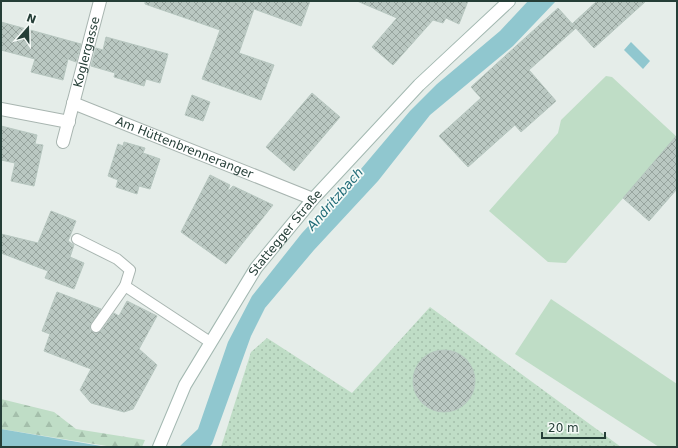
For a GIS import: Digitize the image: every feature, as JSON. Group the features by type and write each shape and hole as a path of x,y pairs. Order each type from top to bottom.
{"street":[{"name":"Koglergasse","path":"73,103 100,1"},
{"name":"Stattegger Straße","path":"160,444 185,385 256,268 313,199 419,85 509,1"},
{"path":"63,142 73,103"},
{"name":"Am Hüttenbrenneranger","path":"73,103 313,199"},
{"path":"1,109 69,122"}],"lane":[{"path":"77,239 117,259 130,270 125,286 96,327"},
{"path":"125,286 210,342"}],"green space":[{"path":"606,76 612,77 677,137 566,263 548,262 489,211 558,133 561,120"},
{"path":"551,299 677,384 677,447 659,447 515,354"},
{"path":"430,307 621,447 221,447 251,352 267,338 352,393"},
{"path":"1,399 54,412 76,429 145,440 142,447 113,447 1,429"}],"water":[{"name":"Andritzbach","path":"528,1 556,1 513,46 430,115 378,181 314,250 265,308 251,336 212,444 209,447 173,447 180,446 198,429 228,342 252,296 302,233 355,176 410,111 437,84 500,31"},
{"path":"631,42 650,61 643,69 624,50"},
{"path":"1,429 107,447 2,447"}],"building":[{"path":"145,1 231,1 237,3 238,1 310,1 301,26 254,9 239,53 274,65 261,100 202,79 220,30 145,4"},
{"path":"357,1 468,1 459,24 446,18 443,23 433,20 393,65 372,47 397,18"},
{"path":"597,1 646,1 594,48 572,24"},
{"path":"558,8 576,28 529,70 556,101 521,132 515,125 468,167 439,136 481,98 471,87"},
{"path":"1,22 81,44 76,62 68,59 63,80 31,72 35,59 1,50"},
{"path":"106,37 168,54 160,83 146,79 144,86 114,77 115,73 91,66 96,48 103,50"},
{"path":"312,93 340,117 294,171 266,147"},
{"path":"192,95 210,102 203,121 185,115"},
{"path":"1,126 37,135 35,144 43,145 34,186 11,181 15,163 1,160"},
{"path":"677,135 677,189 649,221 623,198"},
{"path":"124,142 145,148 143,153 160,159 150,189 139,186 137,194 116,187 118,180 108,176 118,144 123,146"},
{"path":"210,175 230,185 227,192 233,186 273,205 226,264 181,232"},
{"path":"51,211 76,221 68,241 74,245 70,257 84,263 74,289 45,278 48,271 1,253 1,234 38,243"},
{"path":"57,292 101,309 90,326 90,330 95,333 101,331 114,313 119,316 127,301 157,316 139,349 157,365 133,409 124,412 91,403 80,390 91,369 44,351 50,334 42,331"},
{"path":"444,350 456,352 466,359 473,369 475,381 473,393 466,403 456,410 444,412 432,410 422,403 415,393 413,381 415,369 422,359 432,352"}]}
